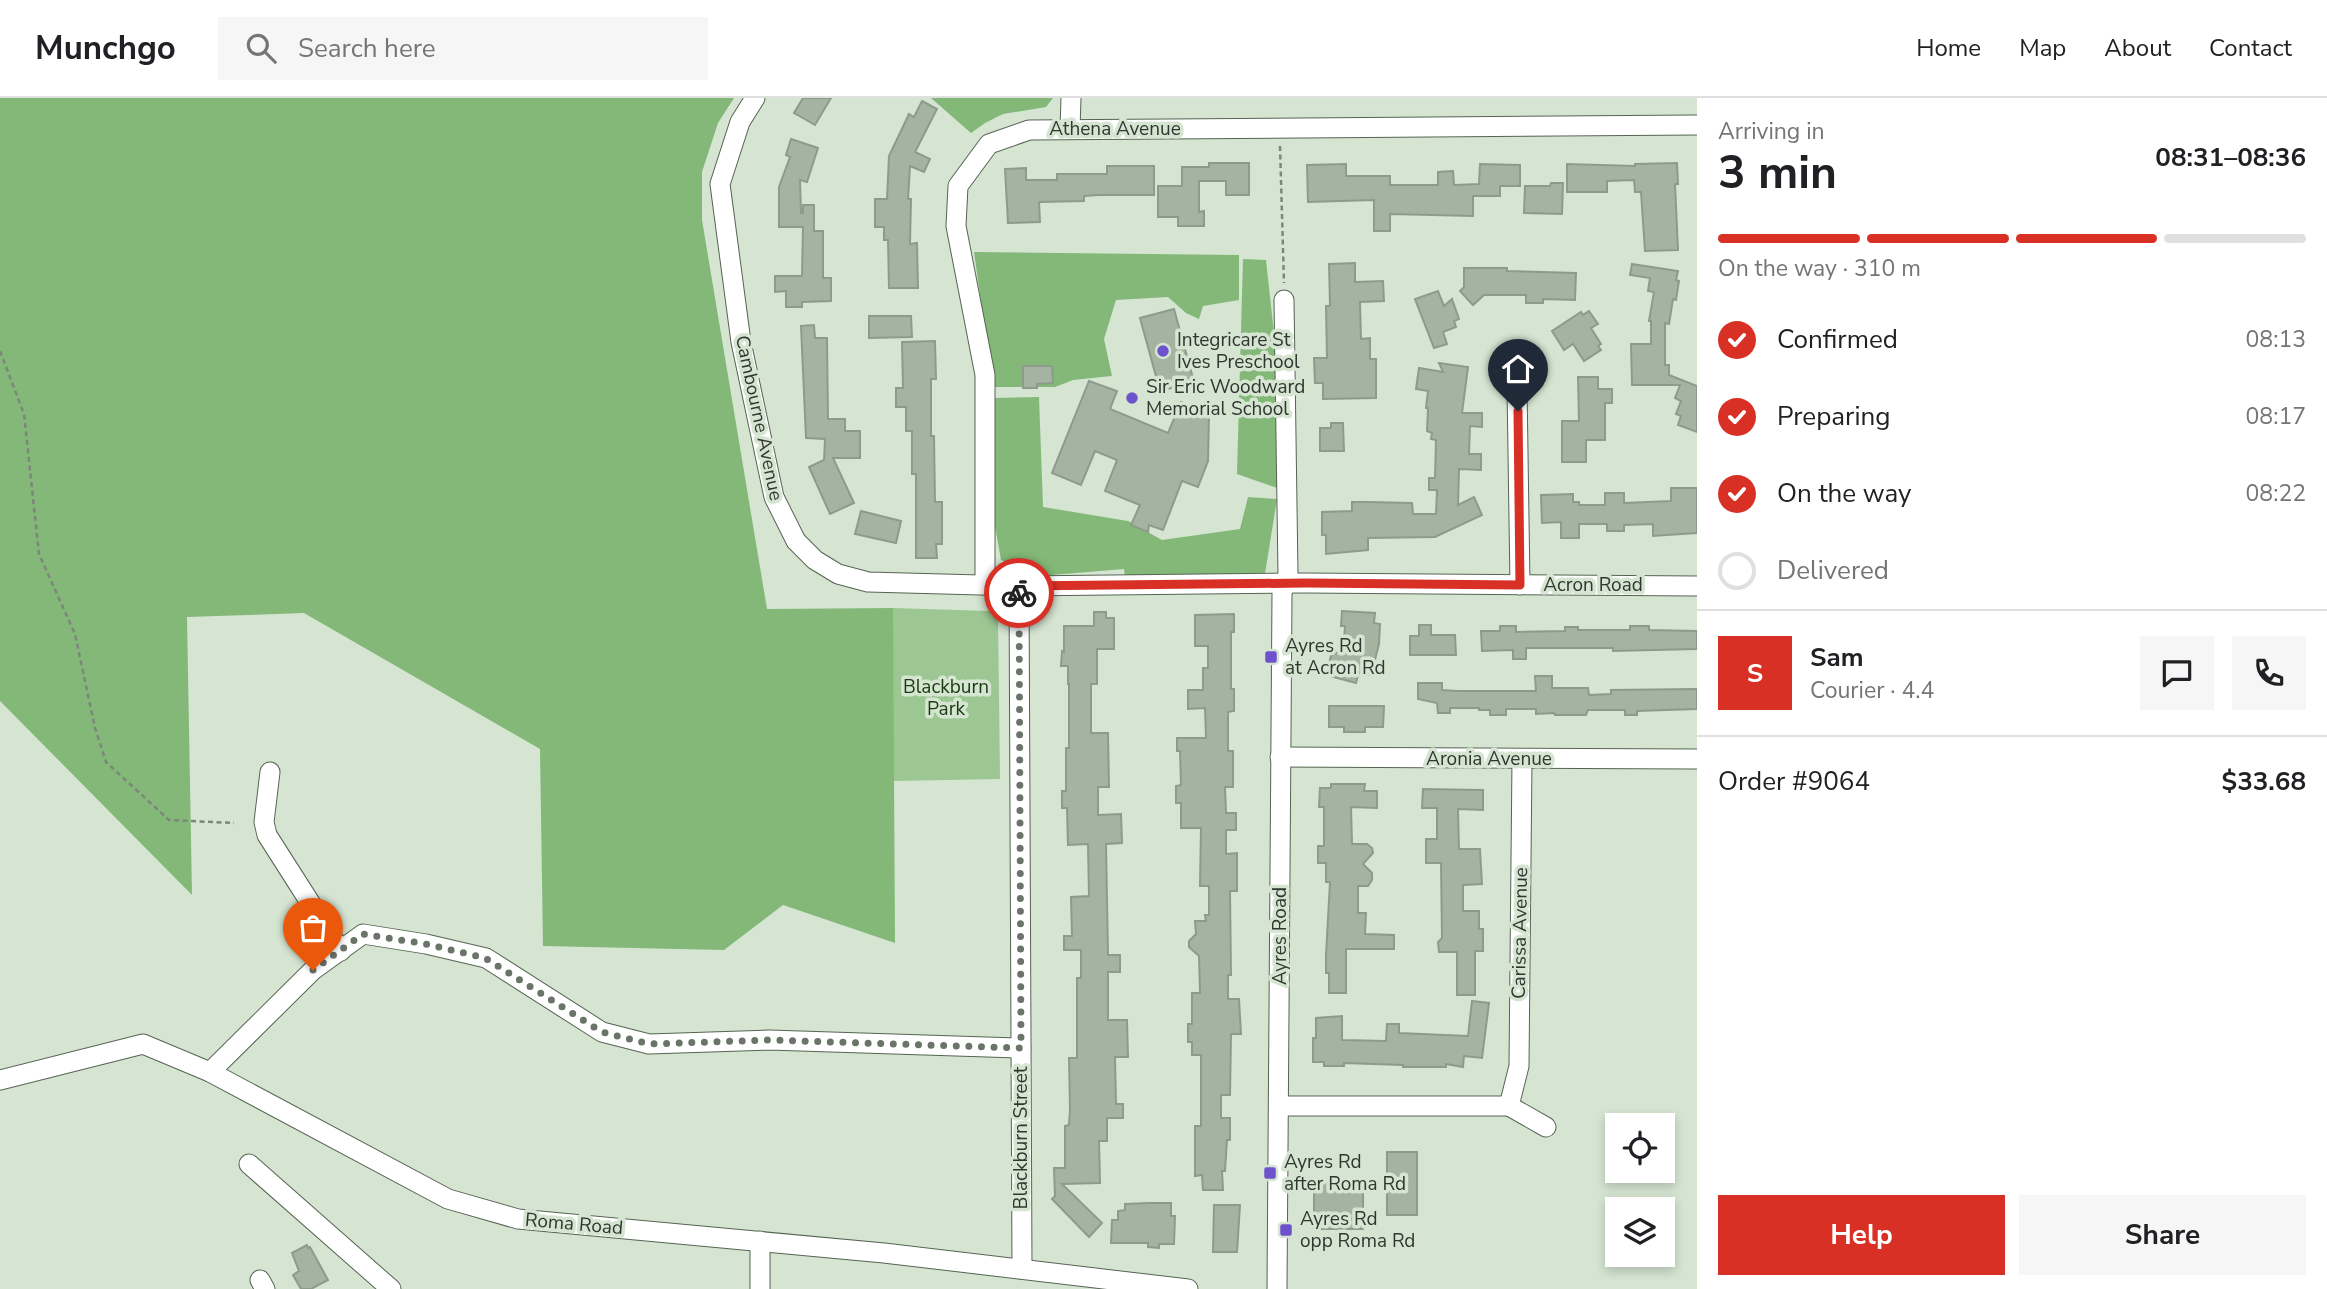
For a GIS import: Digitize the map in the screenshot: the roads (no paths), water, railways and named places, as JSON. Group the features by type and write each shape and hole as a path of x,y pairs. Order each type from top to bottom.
{"street":[{"name":"Cambourne Avenue","path":"755,98 740,122 720,184 741,342 774,497 796,541 815,560 838,574 868,582 985,585"},
{"path":"1070,129 1071,98"},
{"name":"Athena Avenue","path":"985,585 985,376 956,226 958,186 989,144 1029,130 1697,125"},
{"name":"Ayres Road","path":"1278,1289 1282,593 1288,574 1284,300"},
{"path":"1517,386 1520,585"},
{"name":"Acron Road","path":"985,585 1285,583 1697,586"},
{"name":"Blackburn Street","path":"1019,586 1022,1269"},
{"name":"Aronia Avenue","path":"1280,757 1697,759"},
{"name":"Carissa Avenue","path":"1509,1106 1519,1066 1522,759"},
{"path":"270,772 264,822 267,835 341,951"},
{"path":"210,1072 313,970 363,934 426,944 485,958 602,1032 649,1044 769,1040 1021,1048"},
{"name":"Roma Road","path":"0,1080 143,1044 210,1072 448,1199 518,1219 884,1253 1188,1289"},
{"path":"1280,1106 1509,1106 1546,1127"},
{"path":"250,1164 391,1289"},
{"path":"760,1241 760,1289"}],"place":[{"name":"Integricare St Ives Preschool","path":"1163,351"},
{"name":"Sir Eric Woodward Memorial School","path":"1132,398"},
{"name":"Ayres Rd at Acron Rd","path":"1271,657"},
{"name":"Ayres Rd after Roma Rd","path":"1270,1173"},
{"name":"Ayres Rd opp Roma Rd","path":"1286,1230"}],"park label":[{"name":"Blackburn Park","path":"946,698"}]}
